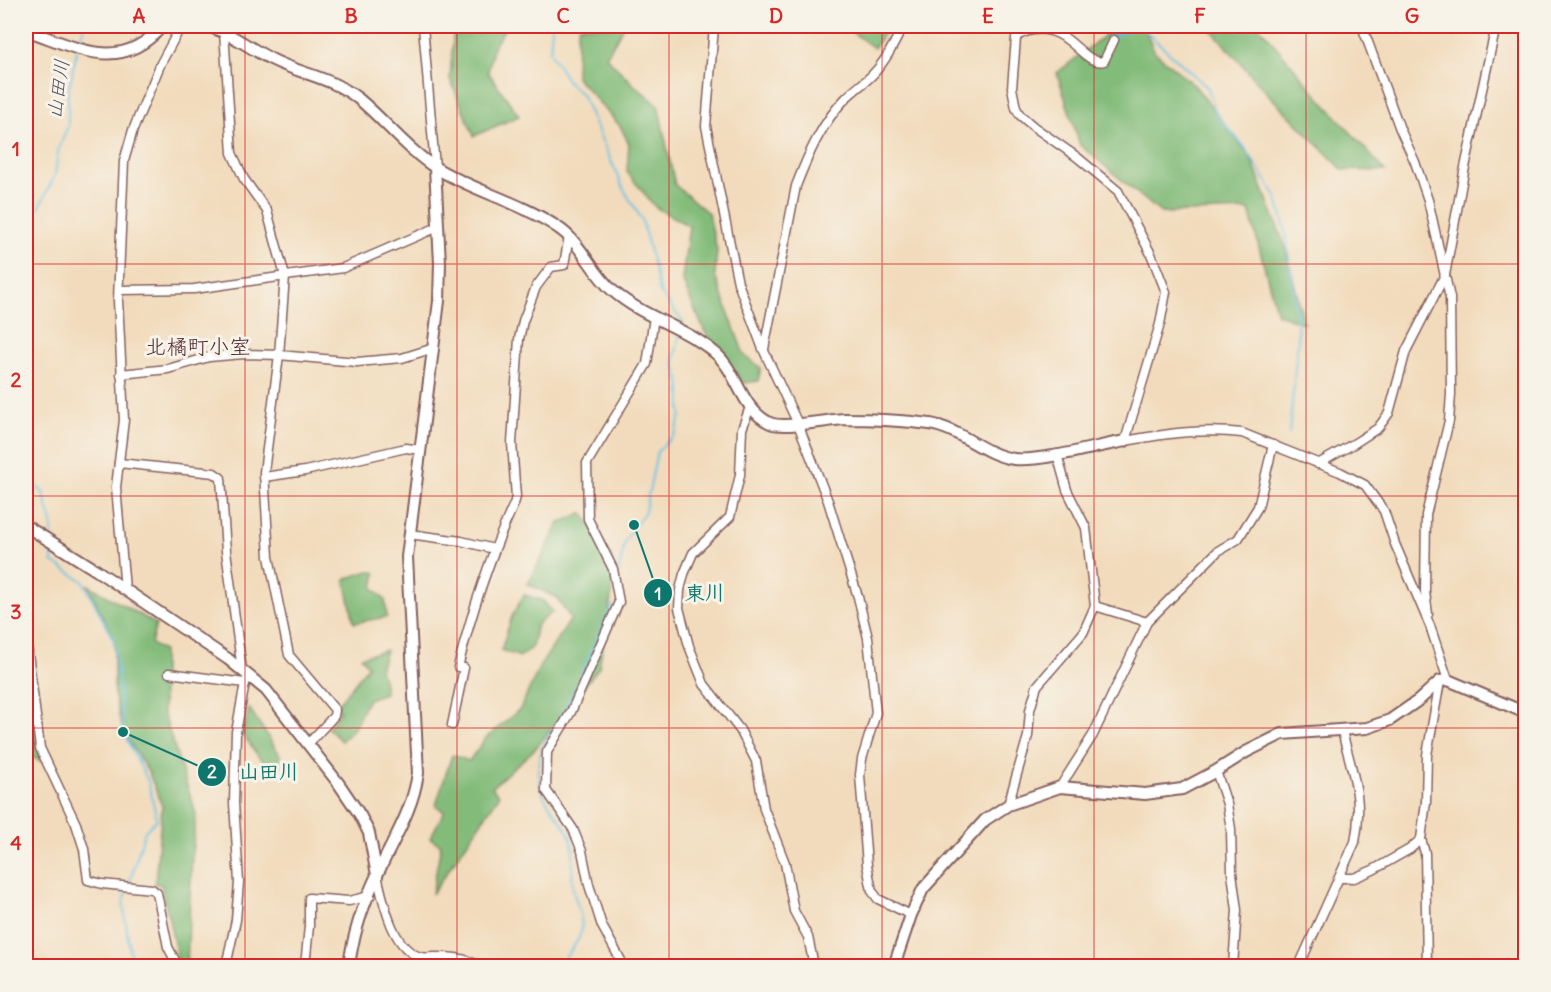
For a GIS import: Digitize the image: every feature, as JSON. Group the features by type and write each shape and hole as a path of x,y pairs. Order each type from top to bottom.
{"street":[{"path":"26,30 82,49 118,54 143,43 162,26"},
{"path":"124,589 116,487 124,420 119,290 122,200 127,147 161,63 181,26"},
{"path":"206,26 224,32 273,61 333,82 359,99 435,167 518,205 570,236 612,290 716,353 750,407 771,424 798,424 844,419 930,424 947,428 998,455 1016,459 1057,454 1169,433 1225,431 1242,433 1340,472 1365,485 1384,511 1395,544 1430,626"},
{"path":"348,966 361,914 377,875 412,805 418,774 406,556 434,348 440,263 435,167 423,26"},
{"path":"714,26 706,126 738,283 763,349 798,424 828,501 858,597 867,638 876,713 862,759 860,775 867,866 872,891 878,899 911,915"},
{"path":"763,349 796,186 805,161 821,131 845,98 874,74 885,59 903,26"},
{"path":"1362,26 1428,200 1450,298 1449,421 1426,514 1425,592 1430,626 1444,680 1427,755 1426,802 1421,839 1425,853 1427,966"},
{"path":"1318,464 1377,428 1389,414 1406,351 1445,275 1464,172 1496,26"},
{"path":"1114,40 1104,61 1097,62 1084,55 1068,39 1051,30 1032,30 1018,35 1015,43 1012,98 1020,115 1118,191 1151,254 1166,292 1160,324 1125,441"},
{"path":"224,32 231,153 244,179 267,211 285,276 279,355 264,477 269,557 290,654 335,711 334,716 308,744"},
{"path":"119,290 194,289 343,268 438,227"},
{"path":"452,725 464,668 458,667 494,549 516,497 512,443 519,339 523,321 536,287 547,270 550,267 564,265 570,236"},
{"path":"624,966 602,926 589,885 582,851 573,829 546,790 547,752 571,712 618,602 613,569 588,519 587,463 647,364 654,317"},
{"path":"121,374 168,369 209,357 243,354 357,362 402,358 434,348"},
{"path":"750,407 742,429 740,475 730,518 693,553 682,582 680,608 689,646 704,684 740,730 756,761 764,809 785,863 794,911 808,937 814,966"},
{"path":"1060,787 1093,735 1147,622 1218,551 1238,539 1258,507 1273,445"},
{"path":"264,477 305,471 406,448 422,450"},
{"path":"1008,805 1028,736 1030,710 1037,686 1083,633 1095,606 1086,528 1067,490 1057,454"},
{"path":"119,464 214,473 221,478 226,551 246,676 237,732 234,803 239,882 237,920 226,966"},
{"path":"26,526 124,589 266,690 350,800 369,833 383,901 397,940 408,951 421,957 458,958 469,960 479,966"},
{"path":"409,534 461,541 494,549"},
{"path":"1095,606 1147,622"},
{"path":"26,637 40,748 76,824 84,849 88,880 102,884 152,889 157,893 168,947 178,966"},
{"path":"170,674 246,676"},
{"path":"1444,680 1526,713"},
{"path":"894,966 911,915 923,889 985,820 1008,805 1060,787 1145,794 1182,789 1282,734 1367,728 1390,720 1444,680"},
{"path":"1299,966 1355,842 1359,823 1358,795 1342,731"},
{"path":"1216,771 1227,804 1231,830 1232,873 1237,910 1233,966"},
{"path":"1339,878 1354,878 1372,870 1410,849 1421,839"},
{"path":"305,966 309,898 349,900 370,896"}],"green space":[{"path":"454,26 506,26 493,48 488,72 519,116 474,136 450,79"},
{"path":"579,26 624,26 606,57 658,105 675,185 708,213 717,250 715,276 744,355 761,368 758,381 743,383 705,332 693,306 682,279 689,226 655,207 627,172 629,144 620,126 576,77"},
{"path":"844,26 889,26 874,48"},
{"path":"1107,26 1143,26 1155,52 1195,86 1250,156 1285,246 1304,323 1277,314 1249,210 1161,213 1080,145 1057,73 1110,31"},
{"path":"1208,26 1259,26 1385,171 1343,170 1267,93"},
{"path":"583,513 611,555 612,593 599,667 536,748 492,787 499,796 432,894 441,845 430,838 444,812 436,805 452,755 469,761 485,739 520,709 540,666 571,619 557,598 528,584 559,523"},
{"path":"369,571 376,573 373,588 385,600 387,617 354,623 345,579"},
{"path":"88,585 156,624 151,644 163,651 163,712 196,814 187,965 179,966 161,884 155,884 162,806 149,773 123,732 114,694 114,641"},
{"path":"524,595 542,600 553,612 537,624 532,647 520,657 501,650 512,616"},
{"path":"386,650 380,669 385,693 368,699 354,728 341,741 328,728 340,712 337,705 368,666 361,657"},
{"path":"26,685 41,761 26,755"},
{"path":"249,708 280,755 278,774 258,756 243,734"}],"waterway":[{"name":"山田川","path":"78,45 84,26"},
{"path":"552,26 550,52 568,82 582,95 623,188 642,220 660,292 683,322 682,326"},
{"path":"1112,33 1134,26"},
{"path":"1140,26 1208,88 1217,116 1244,146 1276,196 1285,228 1297,316 1298,340 1289,434"},
{"name":"山田川","path":"26,216 39,208 55,175 58,151 68,126 68,93 77,50"},
{"path":"618,574 625,541 645,511 657,452 675,434 681,416 681,386 674,360 680,334"},
{"name":"山田川","path":"26,478 43,492 52,523 52,539"},
{"name":"山田川","path":"52,548 52,562 83,581 114,641 123,732 148,781 157,819 145,831 129,884"},
{"path":"559,966 577,941 581,932 581,920 572,881 572,844 567,830 547,801 540,786 540,757 545,742 571,696 613,605"},
{"name":"山田川","path":"128,890 123,903 132,966"}],"place":[{"name":"東川","path":"634,525"},
{"name":"山田川","path":"123,732"}],"district":[{"name":"北橘町小室","path":"198,347"}]}
